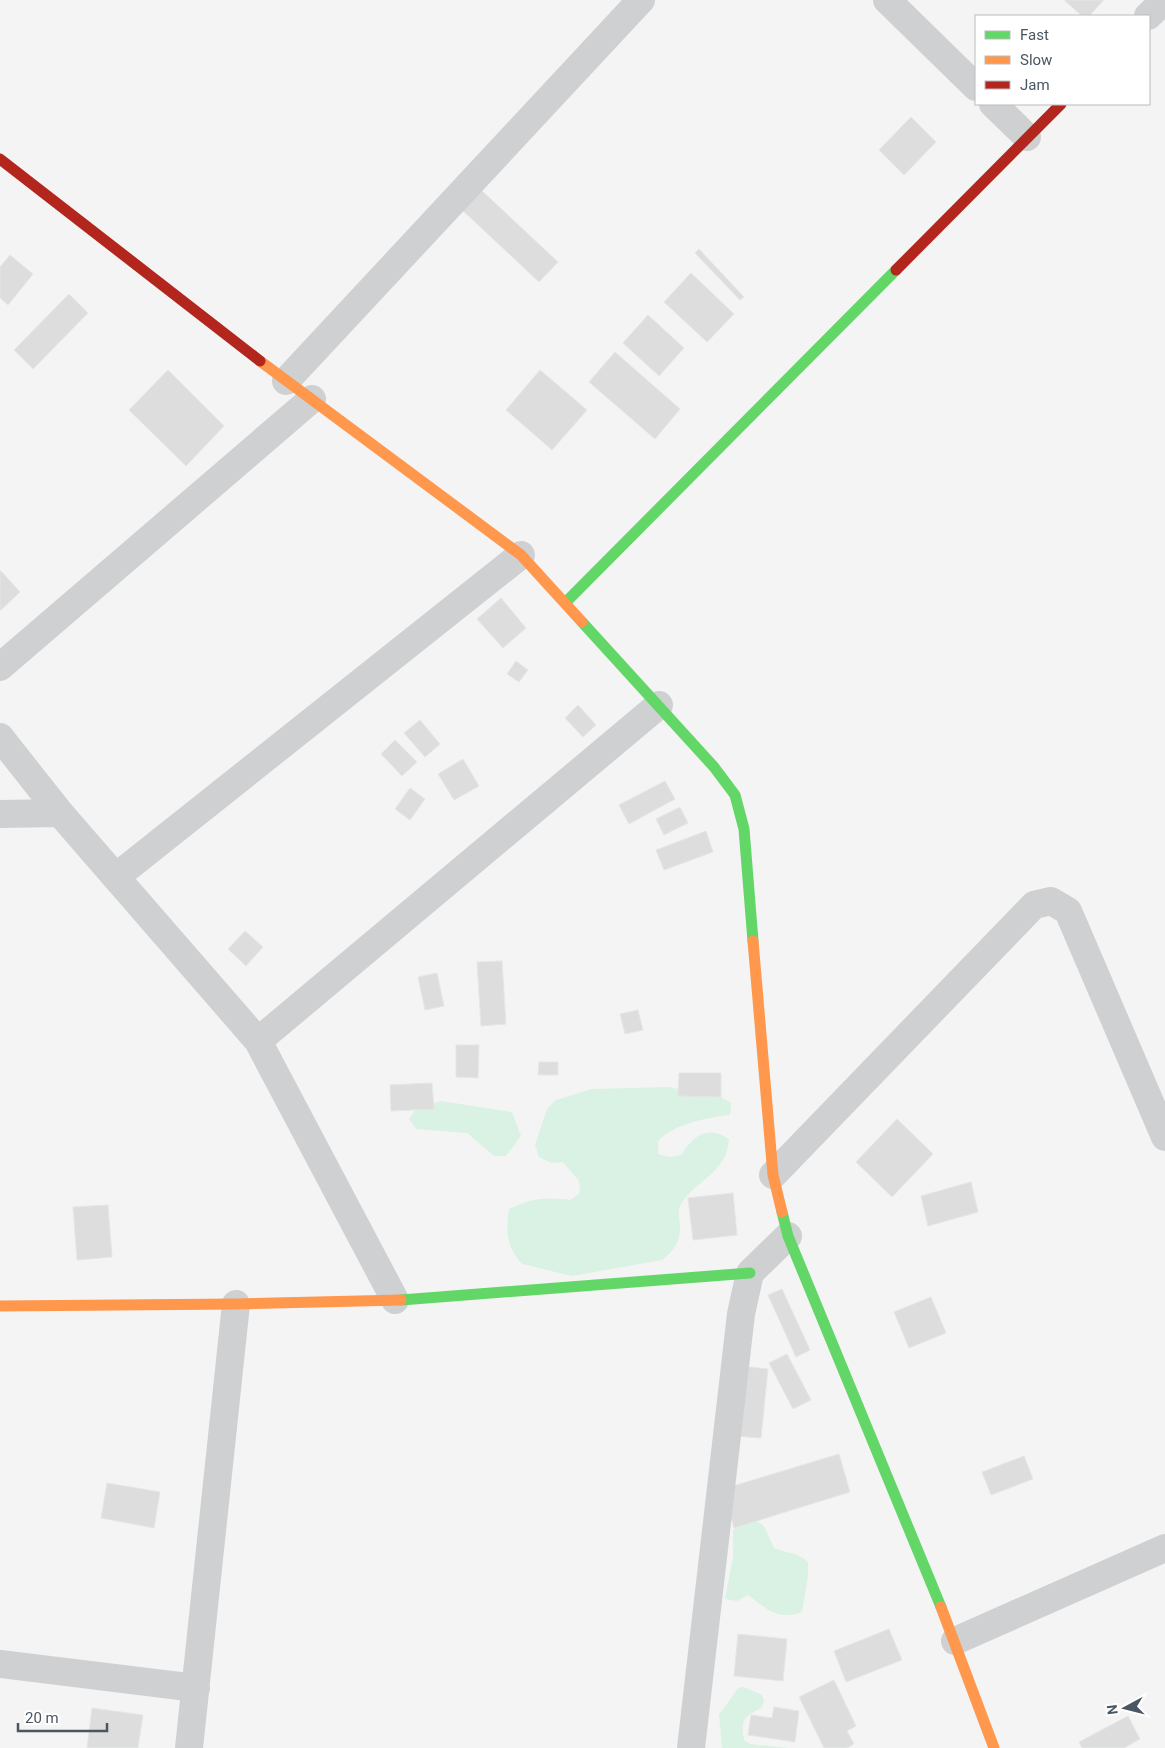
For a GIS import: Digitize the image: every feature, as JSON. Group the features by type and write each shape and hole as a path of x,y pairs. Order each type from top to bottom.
{"street":[{"path":"286,380 641,0"},
{"path":"887,0 975,86"},
{"path":"1149,15 1164,0"},
{"path":"994,105 1027,137"},
{"path":"566,602 1060,105"},
{"path":"0,159 286,380 521,556 566,602 659,705 714,767 734,795 744,829 773,1175 788,1236 955,1641 994,1748"},
{"path":"0,667 312,398"},
{"path":"117,876 521,556"},
{"path":"258,1041 659,705"},
{"path":"0,737 60,814 117,876 258,1041 396,1300"},
{"path":"0,814 60,814"},
{"path":"773,1175 1034,905 1051,900 1068,911 1165,1137"},
{"path":"691,1748 741,1314 750,1273 788,1236"},
{"path":"0,1306 236,1304 396,1300 750,1273"},
{"path":"189,1748 236,1304"},
{"path":"955,1641 1165,1548"},
{"path":"0,1664 196,1688"}],"green space":[{"path":"668,1087 721,1097 731,1103 730,1115 692,1122 673,1130 658,1141 658,1154 669,1157 681,1155 696,1137 702,1134 714,1133 729,1139 727,1151 722,1161 709,1176 693,1189 680,1206 678,1242 672,1251 662,1260 572,1276 522,1264 513,1251 508,1238 509,1209 539,1199 570,1200 580,1193 579,1181 563,1162 551,1163 539,1157 535,1145 547,1109 556,1100 592,1089"},
{"path":"441,1101 512,1112 521,1136 506,1156 494,1156 467,1133 416,1129 409,1119 416,1109"},
{"path":"754,1519 764,1526 774,1548 795,1554 808,1562 808,1576 802,1612 786,1615 779,1614 767,1609 748,1595 737,1601 725,1599 733,1557 733,1531 742,1520"},
{"path":"744,1687 762,1695 764,1701 762,1707 748,1716 743,1722 744,1740 750,1744 789,1748 722,1748 719,1715 738,1688"}],"building":[{"path":"1064,0 1104,0 1090,15 1081,15"},
{"path":"911,117 936,142 904,175 879,150"},
{"path":"479,188 558,262 539,282 460,208"},
{"path":"699,249 744,297 740,300 695,253"},
{"path":"10,255 33,274 8,305 0,298 0,267"},
{"path":"691,273 734,314 707,342 664,302"},
{"path":"69,294 88,313 33,369 14,350"},
{"path":"648,315 684,348 659,376 623,343"},
{"path":"615,352 680,409 655,439 589,382"},
{"path":"168,370 224,426 186,466 129,410"},
{"path":"540,370 587,410 552,450 506,410"},
{"path":"0,570 20,592 0,611"},
{"path":"501,598 526,628 503,648 477,619"},
{"path":"516,661 528,670 519,682 507,674"},
{"path":"578,705 596,725 583,737 565,718"},
{"path":"420,720 440,744 425,757 404,733"},
{"path":"395,740 417,762 402,776 381,754"},
{"path":"463,759 479,786 454,800 438,774"},
{"path":"665,781 675,799 629,824 619,805"},
{"path":"410,788 425,799 410,820 395,809"},
{"path":"680,807 688,823 664,835 656,819"},
{"path":"706,831 713,852 664,870 656,850"},
{"path":"245,931 263,947 246,966 228,949"},
{"path":"502,961 506,1024 481,1026 477,962"},
{"path":"437,973 444,1006 425,1010 418,977"},
{"path":"638,1010 643,1030 625,1034 620,1014"},
{"path":"456,1045 479,1045 478,1078 456,1077"},
{"path":"539,1062 558,1062 558,1075 538,1075"},
{"path":"679,1073 721,1073 721,1097 678,1096"},
{"path":"432,1083 434,1109 391,1111 390,1085"},
{"path":"897,1119 933,1154 892,1197 856,1162"},
{"path":"971,1182 978,1212 928,1226 921,1196"},
{"path":"733,1193 737,1235 693,1240 688,1198"},
{"path":"108,1205 112,1257 77,1260 73,1207"},
{"path":"782,1289 810,1350 796,1357 768,1295"},
{"path":"931,1297 946,1333 909,1348 894,1312"},
{"path":"787,1354 811,1400 793,1409 769,1363"},
{"path":"741,1366 768,1369 761,1438 734,1436"},
{"path":"839,1454 850,1492 734,1528 723,1489"},
{"path":"1024,1456 1033,1479 991,1495 982,1472"},
{"path":"107,1483 160,1492 154,1528 101,1518"},
{"path":"889,1629 902,1660 846,1682 834,1651"},
{"path":"738,1634 787,1639 783,1681 734,1676"},
{"path":"834,1680 856,1726 847,1731 854,1744 847,1748 824,1748 799,1697"},
{"path":"774,1707 799,1711 795,1742 748,1735 751,1715 772,1718"},
{"path":"92,1708 143,1715 138,1748 87,1748"},
{"path":"1128,1716 1140,1739 1124,1748 1082,1748 1079,1742"}],"traffic: fast":[{"path":"566,602 896,270"},
{"path":"582,622 714,767 735,795 744,829 753,941"},
{"path":"782,1212 788,1236 941,1607"},
{"path":"401,1300 750,1273"}],"traffic: slow":[{"path":"260,361 521,555 582,622"},
{"path":"753,941 773,1175 782,1212"},
{"path":"0,1306 236,1304 401,1300"},
{"path":"941,1607 994,1748"}],"traffic: jam":[{"path":"896,270 1060,105"},
{"path":"0,159 260,361"}]}
